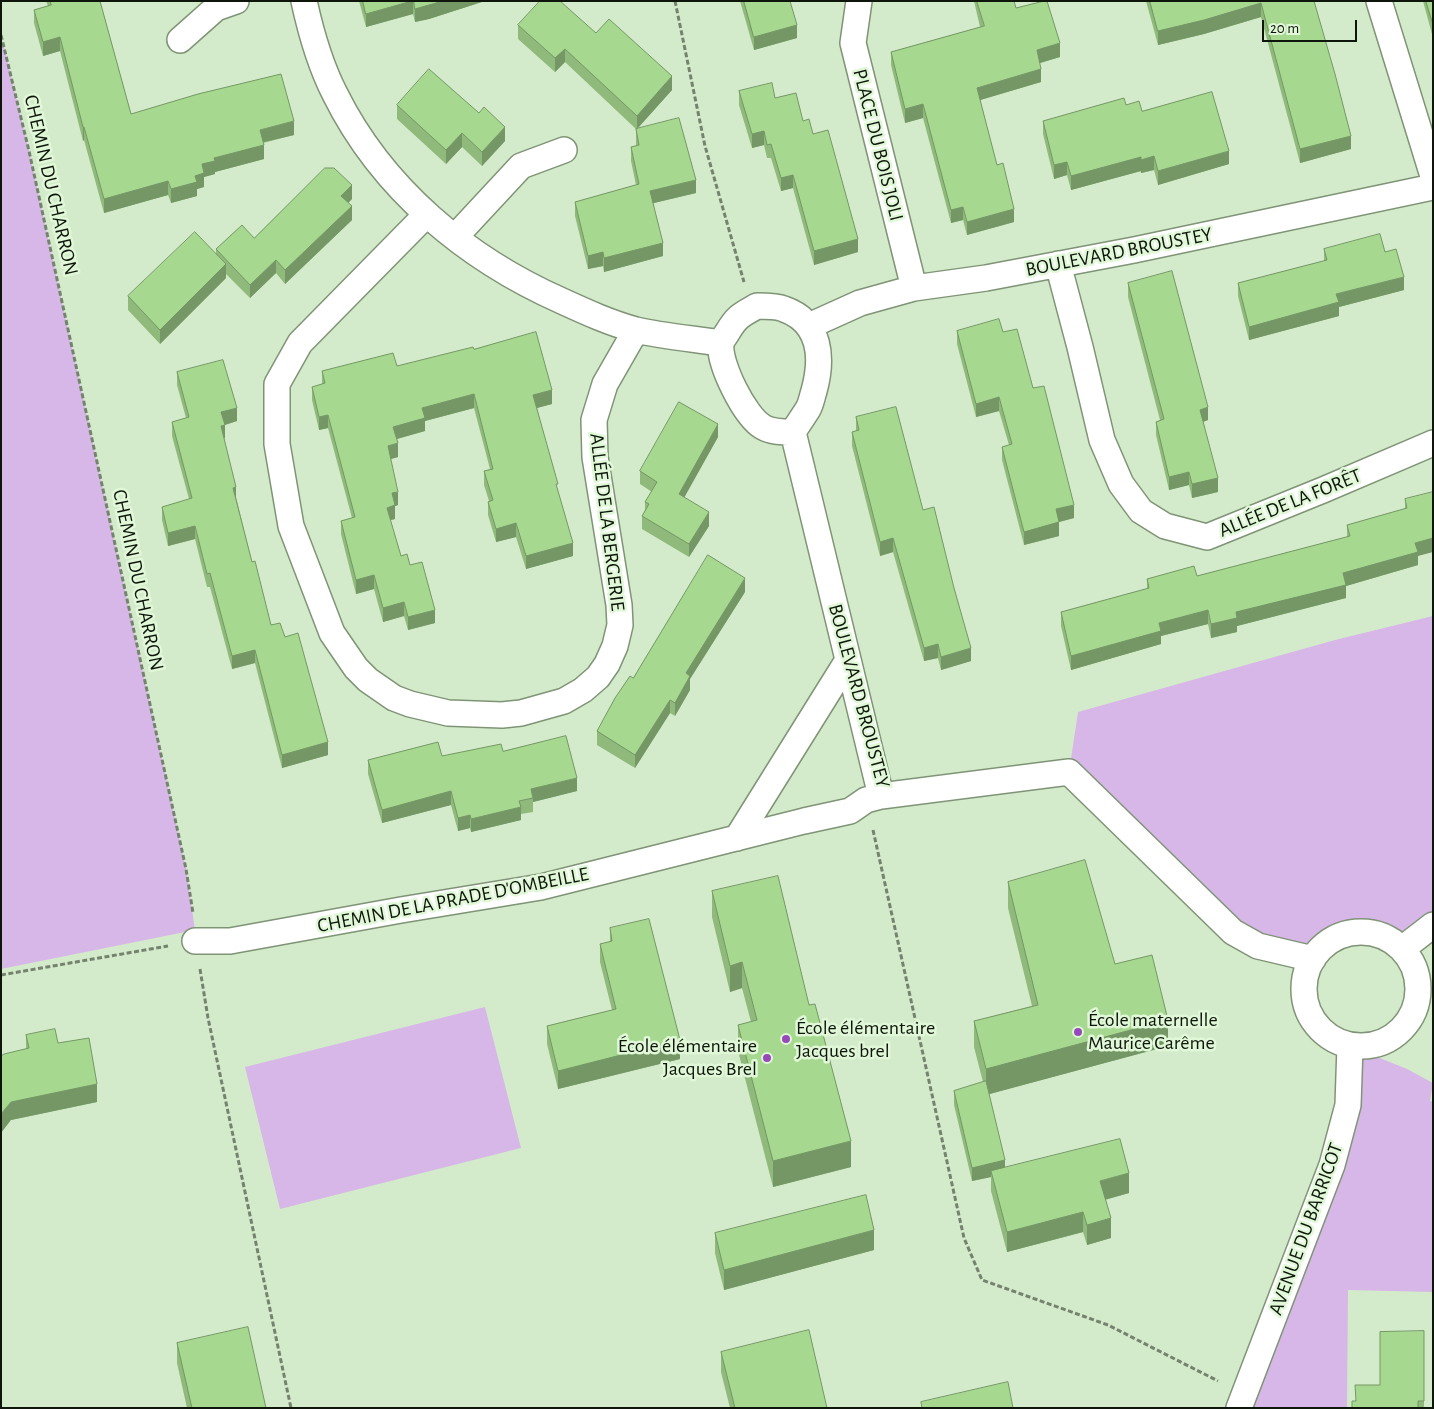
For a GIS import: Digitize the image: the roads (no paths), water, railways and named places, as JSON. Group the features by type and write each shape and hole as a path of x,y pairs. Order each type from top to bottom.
{"street":[{"path":"180,40 216,8 236,1"},
{"path":"304,1 312,34 334,94 361,139 398,187 426,215 514,278 591,314 636,330 721,343"},
{"name":"PLACE DU BOIS JOLI","path":"859,1 853,43 914,288"},
{"path":"1379,1 1433,176"},
{"path":"455,237 521,166 564,150"},
{"name":"BOULEVARD BROUSTEY","path":"809,326 860,303 914,288 986,278 1058,264 1433,186"},
{"name":"ALLÉE DE LA BERGERIE","path":"426,215 300,343 277,384 277,444 291,526 332,633 356,668 368,680 394,698 448,713 484,716 521,713 564,701 583,690 598,678 615,646 620,625 619,605 595,457 594,420 605,384 636,330"},
{"name":"ALLÉE DE LA FORÊT","path":"1058,264 1102,440 1121,484 1141,511 1165,526 1206,537 1433,443"},
{"path":"757,306 783,308 800,316 809,326 820,359 818,376 809,408 792,432 762,427 746,409 732,387 721,343 736,318 757,306"},
{"name":"BOULEVARD BROUSTEY","path":"792,432 848,660 874,798 1069,772 1233,932 1258,946 1313,959"},
{"path":"737,838 848,660"},
{"name":"CHEMIN DE LA PRADE D'OMBEILLE","path":"195,941 230,941 541,887 850,811 874,798"},
{"path":"1402,949 1433,925"},
{"path":"1356,933 1371,934 1388,939 1402,949 1412,964 1418,981 1417,999 1412,1017 1401,1031 1386,1041 1369,1046 1350,1046 1333,1039 1319,1028 1309,1012 1304,994 1306,976 1313,959 1325,945 1341,936 1356,933"},
{"name":"AVENUE DU BARRICOT","path":"1241,1401 1332,1165 1348,1106 1350,1046"}],"place":[{"name":"École maternelle Maurice Carême","path":"1078,1032"},
{"name":"École élémentaire Jacques brel","path":"786,1039"},
{"name":"École élémentaire Jacques Brel","path":"767,1058"}]}
